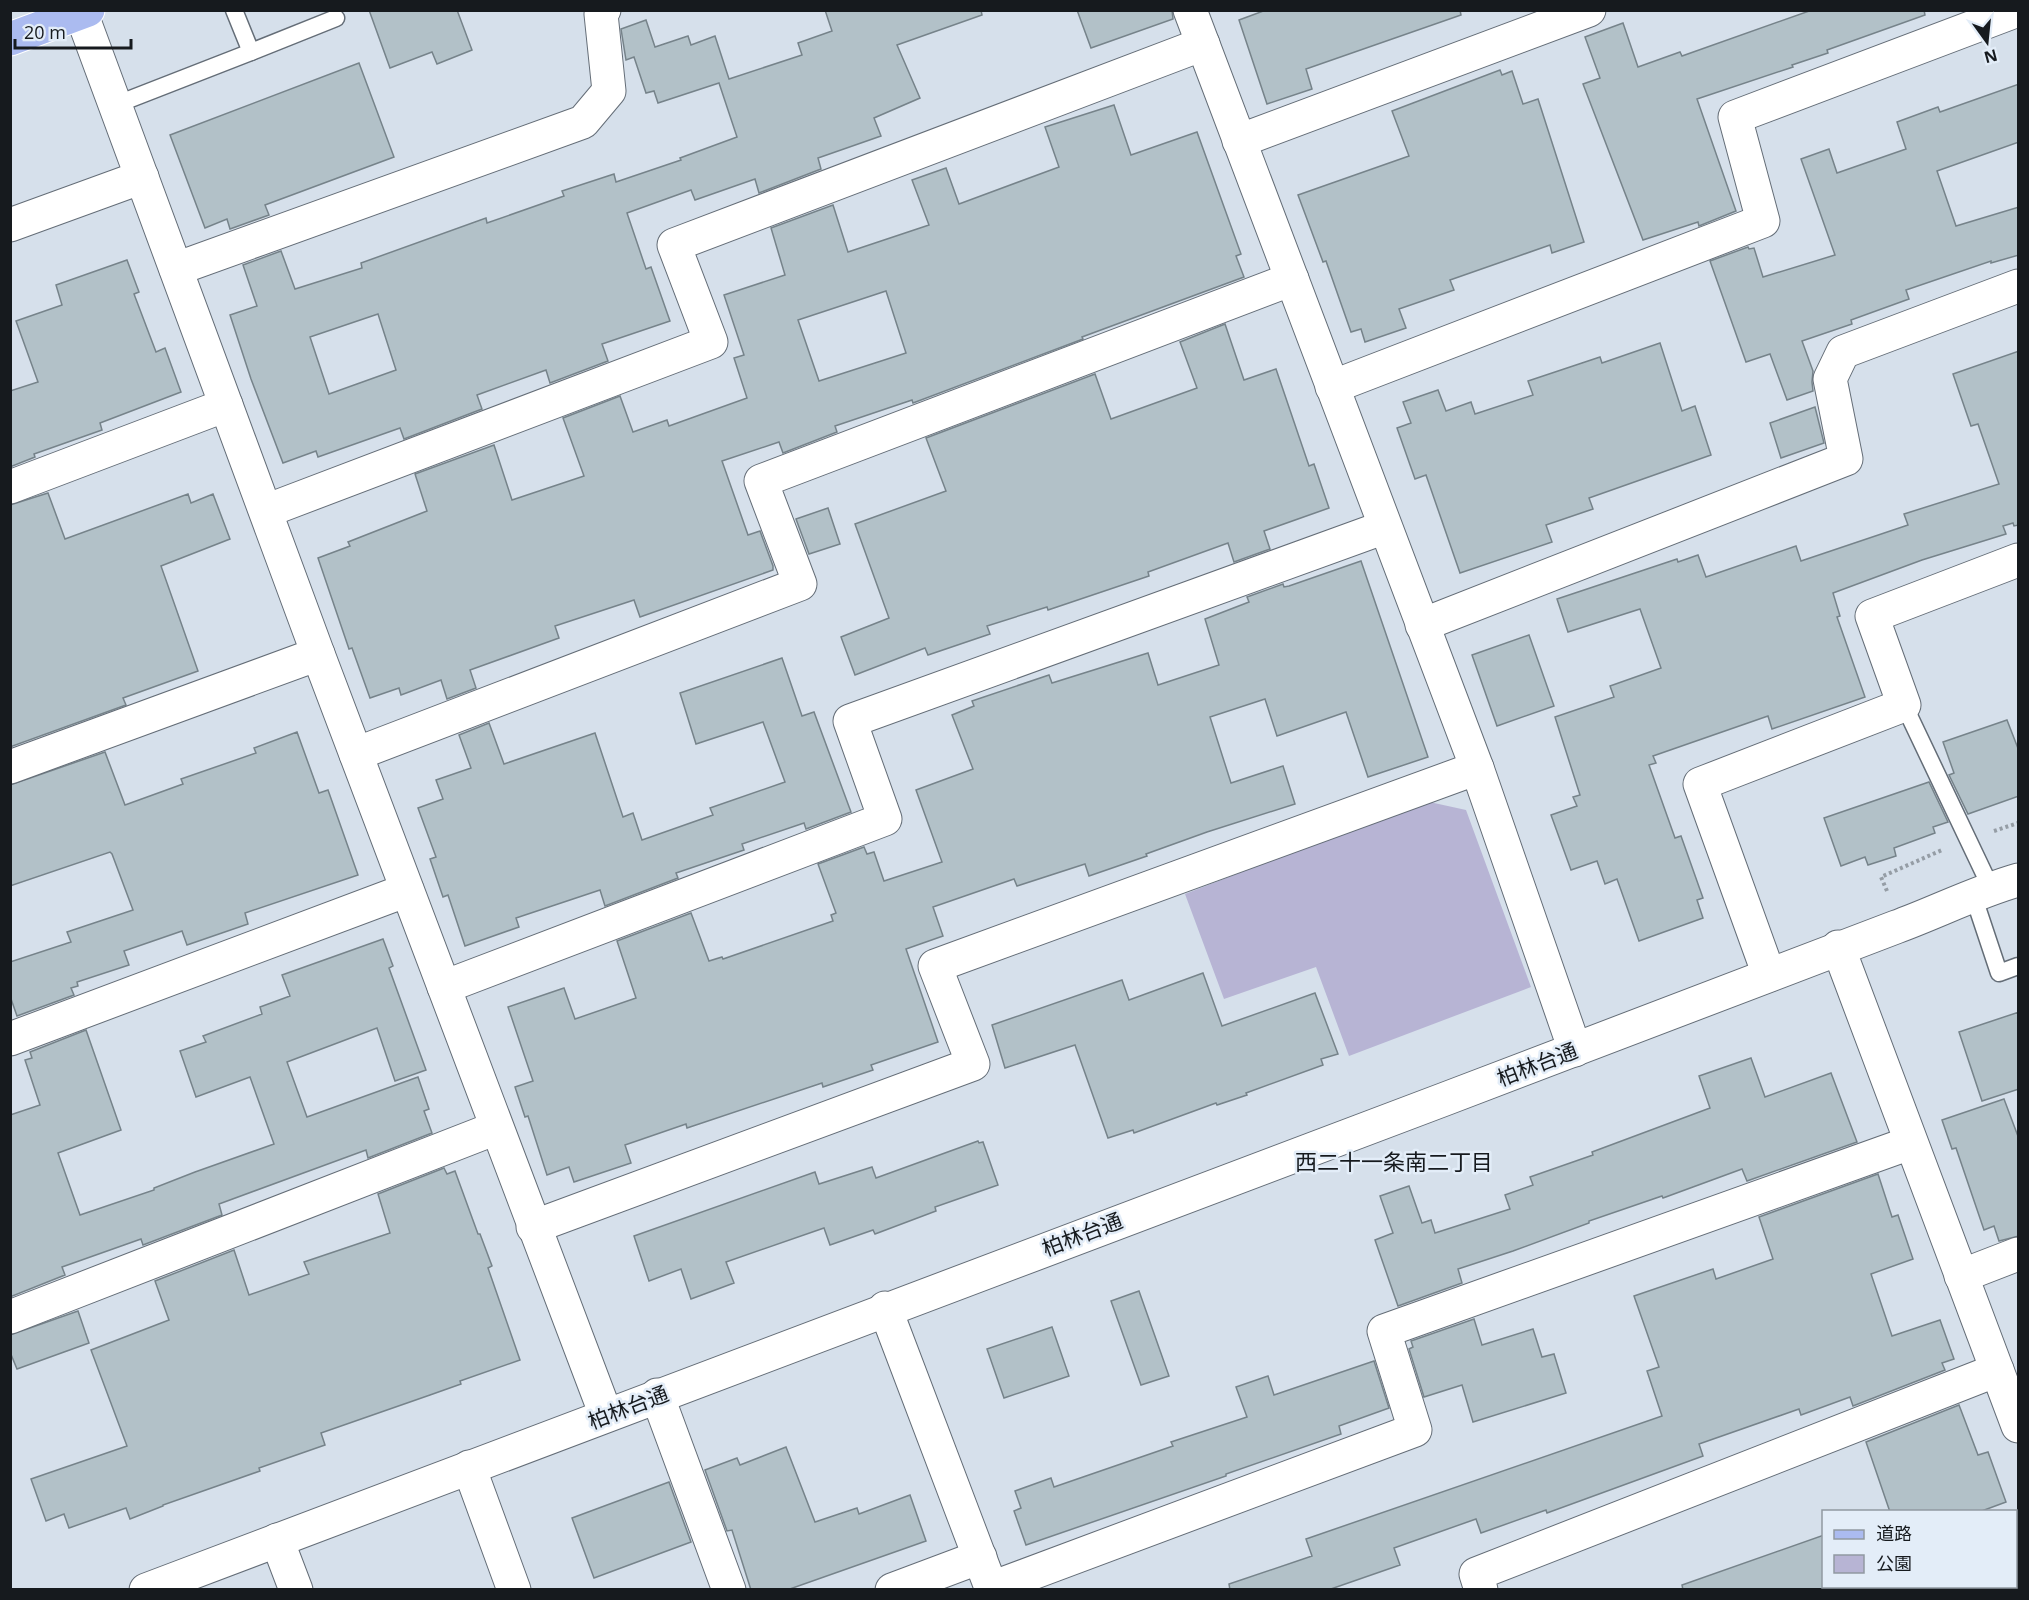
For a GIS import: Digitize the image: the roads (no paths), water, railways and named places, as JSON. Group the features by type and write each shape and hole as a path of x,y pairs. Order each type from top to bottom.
{"main road":[{"path":"10,39 83,11"}],"street":[{"path":"176,268 583,122 609,91 600,14 603,10"},
{"path":"1190,10 1477,768 1575,1050"},
{"path":"1239,141 1589,10"},
{"path":"1332,387 1763,222 1736,117 2018,10"},
{"path":"83,11 115,105 318,654 606,1415"},
{"path":"266,511 711,342 674,245 1203,44"},
{"path":"10,225 142,177"},
{"path":"356,754 800,584 761,481 1292,279"},
{"path":"1422,625 1846,459 1830,379 1843,352 2019,286"},
{"path":"10,487 226,405"},
{"path":"444,987 885,819 850,721 1385,526"},
{"path":"1769,975 1700,784 1904,705 1872,616 2019,560"},
{"path":"10,767 318,654"},
{"path":"533,1227 973,1064 935,966 1477,768"},
{"name":"柏林台通","path":"146,1590 885,1308 1575,1050 1994,888"},
{"path":"10,1039 407,890"},
{"path":"1838,947 1910,1143 2019,1426"},
{"path":"10,1317 496,1128"},
{"path":"885,1308 992,1589 1415,1430 1384,1331 1910,1143"},
{"path":"1961,1276 2019,1254"},
{"path":"1481,1590 1476,1574 1997,1370"},
{"path":"657,1395 729,1590"},
{"path":"469,1467 514,1590"},
{"path":"277,1540 296,1590"},
{"path":"892,1590 980,1557"}],"lane":[{"path":"234,10 251,52"},
{"path":"115,105 336,18"},
{"path":"1904,705 1994,888 1999,973 2019,966"}],"district":[{"name":"西二十一条南二丁目","path":"1394,1161"}]}
